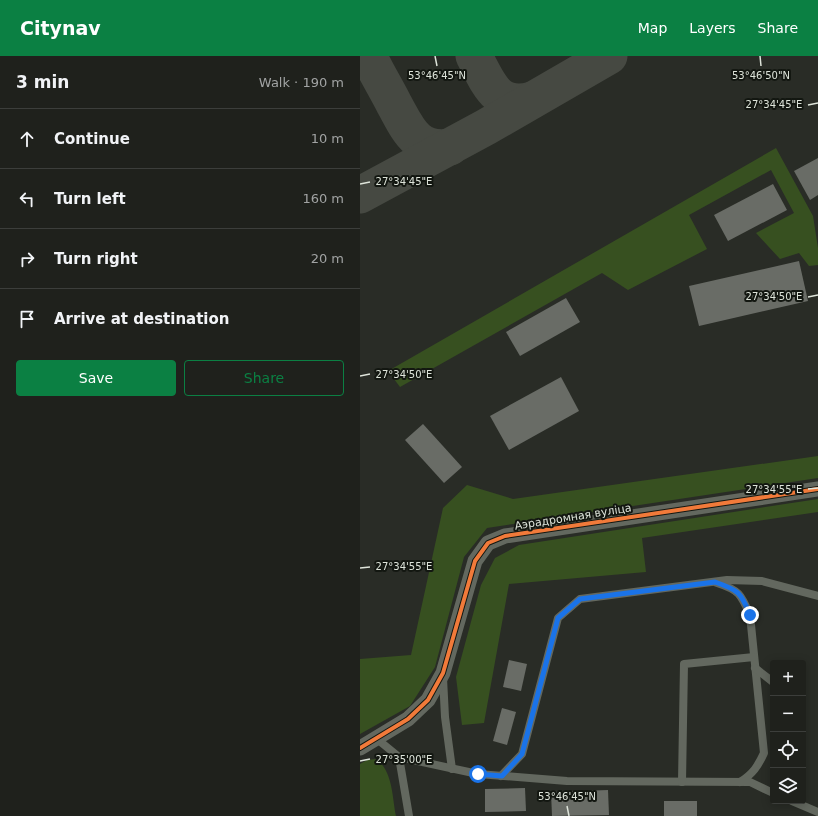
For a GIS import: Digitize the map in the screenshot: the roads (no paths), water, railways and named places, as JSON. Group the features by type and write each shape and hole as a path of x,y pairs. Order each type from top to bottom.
{"street":[{"name":"Аэрадромная вуліца","path":"360,748 408,719 428,700 443,673 475,561 488,543 505,536 818,489"}],"lane":[{"path":"502,776 522,754 558,618 580,599 715,582 762,581 818,596"},
{"path":"715,582 731,587 742,597 750,615 764,753 757,768 750,776 740,782"},
{"path":"682,782 684,664 754,657"},
{"path":"755,668 770,680"},
{"path":"443,673 445,717 452,769"},
{"path":"377,739 399,757 478,774 568,781 750,782 770,791"},
{"path":"399,757 409,816"},
{"path":"799,804 818,812"}]}
